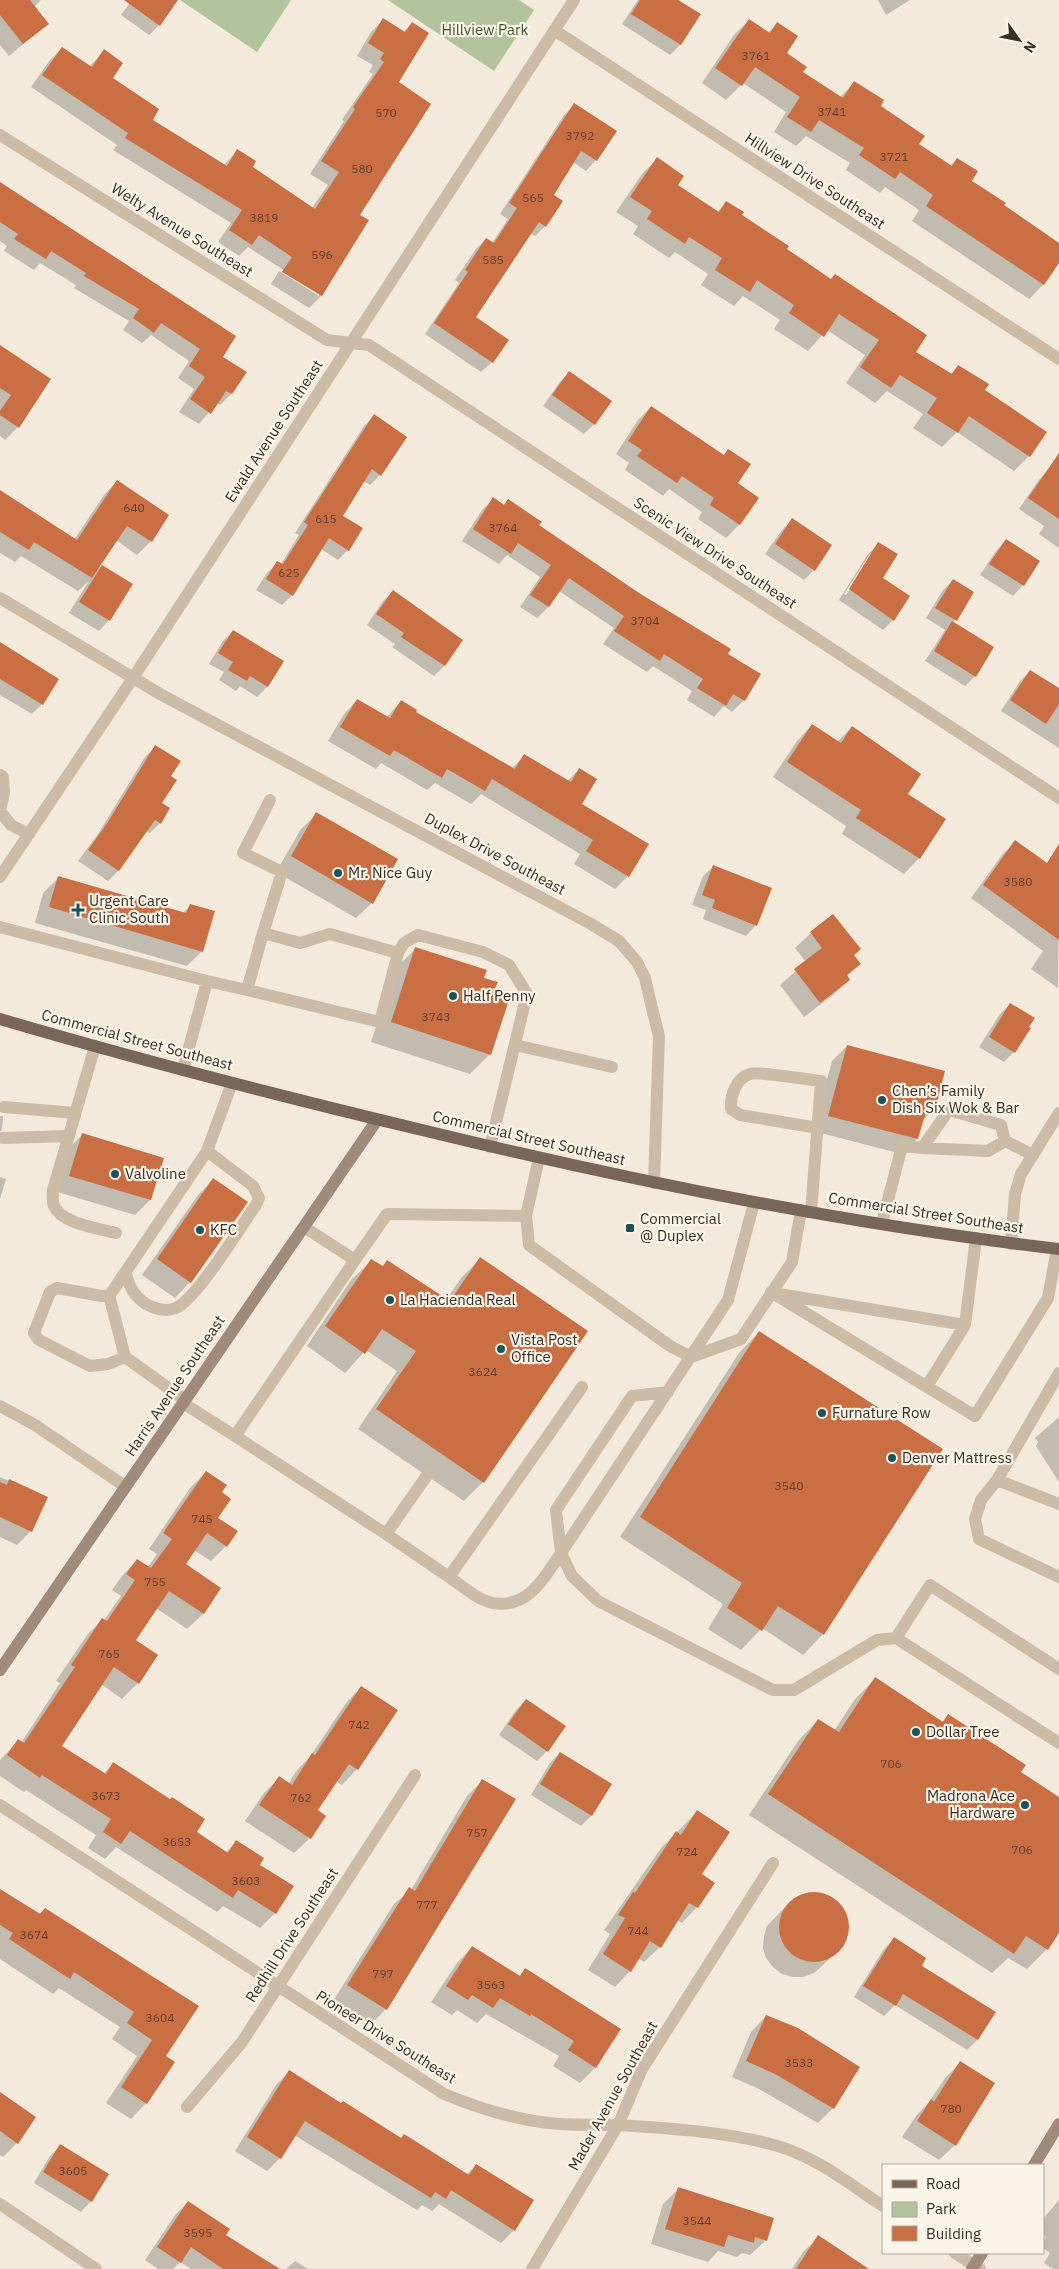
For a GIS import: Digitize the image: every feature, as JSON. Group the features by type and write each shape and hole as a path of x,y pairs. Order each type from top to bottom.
{"main road":[{"name":"Commercial Street Southeast","path":"0,1019 183,1070 377,1120 654,1183 754,1203 1011,1244 1058,1249"}],"street":[{"name":"Ewald Avenue Southeast","path":"0,877 133,678 574,0"},
{"name":"Hillview Drive Southeast","path":"554,30 1059,359"},
{"name":"Welty Avenue Southeast","path":"0,135 327,340 351,343"},
{"name":"Scenic View Drive Southeast","path":"351,343 369,345 1059,798"},
{"name":"Duplex Drive Southeast","path":"0,598 133,678 592,924 618,942 636,962 645,978 659,1036 654,1183"},
{"path":"0,775 3,777 4,787 0,811 11,825 29,834"},
{"path":"247,990 282,872 243,853 270,800"},
{"path":"0,927 207,981 380,1022 398,953 404,942 418,935 483,952 508,965 527,994 490,1147"},
{"path":"263,933 300,943 330,934 398,953"},
{"path":"183,1070 207,981"},
{"path":"515,1045 612,1067"},
{"path":"95,1046 53,1190 53,1205 59,1214 67,1219 116,1232"},
{"path":"540,1158 526,1216 529,1245 670,1346 691,1357 741,1339 792,1262 806,1211 818,1128 821,1082 751,1073 740,1079 730,1098 731,1109 740,1115 818,1128"},
{"path":"125,1357 108,1364 90,1366 39,1340 34,1333 50,1292 57,1288 93,1296 109,1295 126,1273 208,1151 232,1083"},
{"path":"4,1107 75,1113"},
{"path":"922,1148 949,1110 1001,1126 1005,1141 1033,1155"},
{"path":"1011,1244 1015,1194 1021,1174 1059,1113"},
{"name":"Harris Avenue Southeast","path":"0,1670 377,1120"},
{"path":"3,1138 69,1136"},
{"path":"882,1223 902,1146 988,1151 1005,1141"},
{"path":"126,1273 131,1290 143,1302 153,1308 175,1309 194,1294 256,1205 259,1198 253,1186 208,1151"},
{"path":"109,1295 125,1357 184,1401 480,1597 492,1603 523,1600 540,1584 728,1300 754,1203"},
{"path":"235,1436 387,1214 471,1217 526,1216"},
{"path":"304,1227 354,1260"},
{"path":"927,1386 965,1325 976,1238"},
{"path":"771,1292 975,1416 1048,1298 1058,1249"},
{"path":"771,1292 965,1325"},
{"path":"1059,1374 997,1480 981,1500 975,1519 979,1540 1059,1578"},
{"path":"449,1577 582,1386"},
{"path":"668,1392 632,1396 556,1510 561,1553 572,1576 598,1601 773,1690 794,1690 877,1640 896,1638 1059,1743"},
{"path":"0,1406 36,1425 126,1486"},
{"path":"386,1534 428,1474"},
{"path":"997,1480 1059,1504"},
{"path":"896,1638 930,1585 1059,1669"},
{"name":"Redhill Drive Southeast","path":"187,2107 242,2042 415,1775"},
{"name":"Pioneer Drive Southeast","path":"0,1805 444,2094 472,2106 505,2116 550,2124 618,2125 688,2131 736,2138 791,2151 829,2168 882,2205"},
{"name":"Mader Avenue Southeast","path":"532,2269 618,2125 642,2070 773,1863"},
{"path":"1035,2164 1059,2124"},
{"path":"0,2204 96,2269"},
{"path":"956,2254 976,2268 982,2254"}],"green space":[{"path":"180,0 291,0 257,52"},
{"name":"Hillview Park","path":"388,0 519,0 534,10 494,71"}],"building":[{"path":"0,0 30,0 49,24 23,44 0,15"},
{"path":"124,0 178,0 160,26"},
{"path":"640,0 678,0 701,14 681,45 631,14"},
{"path":"383,18 405,32 412,22 429,33 399,82 431,104 360,215 369,220 322,296 282,272 292,257 259,235 252,245 229,230 242,210 125,138 128,133 42,75 62,47 92,67 104,49 123,63 113,78 159,109 153,120 227,166 237,149 256,161 253,167 315,209 339,172 321,161 355,109 353,107 384,62 380,59 384,53 368,43"},
{"path":"749,19 770,33 777,22 798,36 787,53 807,67 803,72 843,98 854,81 884,100 881,106 925,136 919,144 952,166 957,158 978,171 972,181 1006,203 1004,205 1059,243 1059,263 1044,285 926,206 933,195 900,172 895,179 859,155 864,148 819,120 811,132 787,117 800,97 755,67 742,86 715,68"},
{"path":"574,103 617,131 597,161 581,151 554,195 563,201 546,227 539,222 476,317 509,340 493,363 434,323 468,272 465,270 486,238 494,243 517,208 509,203"},
{"path":"657,157 684,176 678,185 719,212 726,201 744,212 742,215 789,246 787,249 831,279 835,274 927,335 916,352 952,374 958,365 989,384 985,390 1047,432 1030,457 969,416 958,433 927,413 937,398 900,375 891,388 860,367 879,340 839,314 824,337 789,313 794,305 757,280 750,292 715,270 722,258 689,237 685,244 647,219 652,211 630,197"},
{"path":"0,182 236,336 223,357 247,372 232,394 226,391 211,414 190,399 205,377 189,366 200,349 161,323 154,333 133,318 139,309 84,276 86,273 51,251 46,259 14,239 18,234 0,222"},
{"path":"0,345 51,379 19,428 0,415 0,411 11,395 0,388"},
{"path":"569,371 612,401 595,425 552,395"},
{"path":"651,406 724,455 728,449 751,464 738,483 759,498 740,525 710,505 714,498 682,476 677,483 637,456 642,450 628,441"},
{"path":"374,414 407,437 381,476 372,469 343,516 363,528 349,551 329,538 293,596 266,579 277,561 283,564 308,525 304,522"},
{"path":"1059,453 1059,519 1028,498"},
{"path":"117,480 169,515 152,542 127,526 92,578 34,542 29,550 0,532 0,490 77,540"},
{"path":"493,497 504,505 508,499 542,522 539,525 639,593 731,649 728,654 761,674 745,701 733,694 726,706 697,688 703,679 664,654 660,661 614,631 624,616 569,578 549,607 530,595 551,565 518,543 511,554 473,529"},
{"path":"792,518 832,545 815,571 775,544"},
{"path":"1006,539 1040,561 1024,586 989,564"},
{"path":"878,542 898,554 883,578 910,596 894,621 849,589"},
{"path":"102,565 133,584 110,621 79,602"},
{"path":"953,579 974,592 957,621 935,608"},
{"path":"393,590 463,640 445,666 401,637 404,633 376,614"},
{"path":"952,621 994,647 976,677 934,651"},
{"path":"233,630 284,661 268,687 250,676 247,681 228,670 233,662 218,653"},
{"path":"0,642 59,679 43,705 0,679"},
{"path":"1030,670 1059,688 1059,704 1046,724 1010,700"},
{"path":"357,699 390,718 401,700 417,710 416,712 515,769 524,754 571,782 579,768 597,779 582,804 649,844 629,877 586,851 593,840 492,779 485,791 447,769 442,778 394,750 390,756 340,727"},
{"path":"812,724 841,743 852,726 921,774 908,794 946,819 920,859 856,818 861,810 787,762"},
{"path":"155,745 181,761 171,776 177,780 162,803 170,808 161,824 155,820 119,871 88,850 108,822"},
{"path":"316,812 398,859 373,904 291,856"},
{"path":"1015,840 1047,863 1059,844 1059,940 983,885"},
{"path":"713,865 772,888 757,926 712,908 715,900 702,895"},
{"path":"58,876 186,913 190,904 215,911 203,952 49,907"},
{"path":"833,914 861,949 854,955 861,964 847,975 850,980 820,1003 794,969 822,948 810,932"},
{"path":"415,947 487,970 484,978 498,982 495,989 511,994 491,1055 391,1022"},
{"path":"1010,1003 1035,1018 1015,1053 989,1037"},
{"path":"847,1045 945,1071 935,1110 927,1108 918,1139 828,1116"},
{"path":"82,1133 164,1158 151,1200 69,1176"},
{"path":"213,1178 248,1202 191,1283 157,1259"},
{"path":"480,1257 588,1331 484,1483 376,1409 416,1351 382,1329 365,1354 325,1326 371,1259 383,1266 387,1260 450,1301"},
{"path":"759,1331 943,1449 824,1635 778,1606 762,1631 727,1608 742,1583 640,1517"},
{"path":"206,1471 227,1485 222,1492 231,1499 218,1518 238,1531 227,1547 207,1533 186,1564 221,1588 204,1614 169,1591 136,1640 158,1655 139,1684 114,1667 62,1746 106,1774 113,1762 170,1799 172,1797 205,1819 197,1832 228,1853 236,1840 264,1858 260,1865 294,1886 276,1914 238,1890 233,1898 130,1831 121,1844 103,1832 111,1819 42,1775 40,1778 7,1755 18,1739 24,1743 75,1667 71,1665 102,1618 107,1621 135,1580 126,1574 137,1559 151,1568 172,1539 163,1533"},
{"path":"9,1479 48,1497 32,1532 0,1517 0,1482 7,1485"},
{"path":"875,1677 943,1722 948,1714 1026,1765 1021,1772 1059,1797 1059,1933 1048,1950 1026,1936 1014,1954 768,1794 818,1719 839,1732"},
{"path":"361,1686 398,1710 358,1770 349,1764 318,1810 326,1816 311,1839 259,1805 279,1776 292,1785 312,1753 315,1755"},
{"path":"526,1699 566,1726 548,1752 508,1724"},
{"path":"560,1752 612,1784 592,1816 540,1784"},
{"path":"482,1779 516,1799 387,2010 347,1985 409,1887 415,1891"},
{"path":"697,1810 730,1832 702,1874 715,1883 698,1908 689,1903 661,1948 650,1941 631,1972 603,1954 625,1918 618,1915 676,1831 681,1835"},
{"path":"0,1889 40,1914 45,1908 199,2006 166,2056 175,2062 147,2104 121,2087 152,2040 127,2023 134,2012 74,1972 70,1979 9,1939 13,1933 0,1925"},
{"path":"821,1892 834,1898 843,1907 847,1913 849,1927 847,1941 839,1952 828,1960 807,1962 800,1960 789,1952 781,1941 779,1920 781,1913 789,1902 800,1894"},
{"path":"894,1937 926,1958 922,1966 996,2012 978,2040 903,1994 896,2006 863,1986"},
{"path":"472,1946 520,1976 525,1968 621,2029 596,2068 568,2050 574,2041 531,2014 530,2016 500,1998 493,2008 472,1995 468,2000 446,1986"},
{"path":"766,2015 798,2028 860,2067 834,2109 775,2074 746,2061"},
{"path":"960,2061 995,2083 956,2146 917,2121 931,2099 934,2102"},
{"path":"289,2070 341,2103 343,2101 401,2138 404,2134 469,2175 476,2164 534,2200 515,2231 451,2190 446,2199 435,2192 431,2198 305,2121 281,2159 247,2137"},
{"path":"0,2092 36,2117 18,2144 0,2131"},
{"path":"60,2144 109,2174 92,2202 43,2172"},
{"path":"678,2187 774,2218 767,2241 755,2237 754,2243 728,2235 724,2247 665,2229"},
{"path":"188,2201 230,2229 226,2235 280,2269 223,2269 191,2247 181,2263 157,2247"},
{"path":"818,2235 869,2269 796,2269"}],"place":[{"name":"Mr. Nice Guy","path":"338,873"},
{"name":"Urgent Care Clinic South","path":"78,910"},
{"name":"Half Penny","path":"453,996"},
{"name":"Chen’s Family Dish Six Wok & Bar","path":"882,1100"},
{"name":"Valvoline","path":"115,1174"},
{"name":"Commercial @ Duplex","path":"630,1228"},
{"name":"KFC","path":"200,1230"},
{"name":"La Hacienda Real","path":"390,1300"},
{"name":"Vista Post Office","path":"501,1349"},
{"name":"Furnature Row","path":"822,1413"},
{"name":"Denver Mattress","path":"892,1458"},
{"name":"Dollar Tree","path":"916,1732"},
{"name":"Madrona Ace Hardware","path":"1025,1805"}]}
